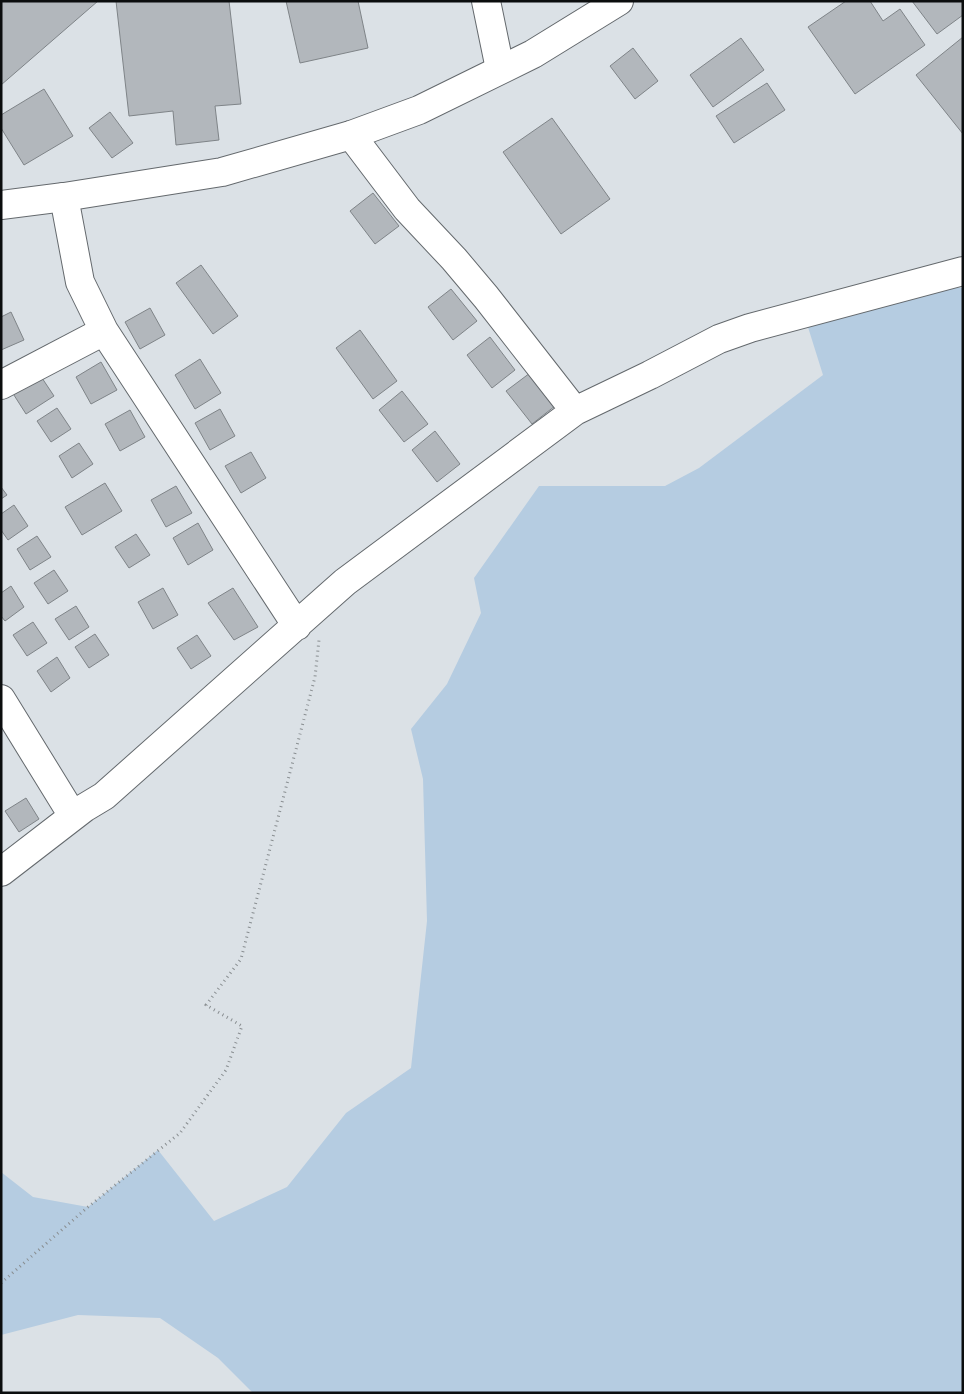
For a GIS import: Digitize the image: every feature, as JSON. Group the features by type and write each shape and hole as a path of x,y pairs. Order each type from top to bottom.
{"street":[{"path":"486,1 500,69"},
{"path":"1,205 222,172 351,136 419,110 533,54 619,1"},
{"path":"351,136 407,209 454,259 486,297 575,411"},
{"path":"64,197 80,282 104,331 297,626"},
{"path":"1,872 73,816 104,796 345,582 575,411 719,339 750,328 963,271"},
{"path":"1,385 104,331"},
{"path":"1,699 73,816"}],"path":[{"path":"1,1283 111,1188 180,1133 226,1070 242,1026 206,1005 242,959 315,677 322,602"}],"shaded area":[{"path":"933,286 963,288 963,1393 253,1393 218,1358 160,1318 78,1315 1,1335 1,1172 33,1197 88,1207 158,1150 214,1221 287,1187 346,1113 411,1068 427,921 423,779 411,729 447,684 481,613 474,578 539,486 665,486 699,468 823,375 807,324"}],"building":[{"path":"1,1 98,1 1,85"},
{"path":"116,1 229,1 241,104 215,106 219,140 176,145 173,111 129,116"},
{"path":"286,1 358,1 368,48 300,63"},
{"path":"846,1 870,1 883,21 900,9 925,45 855,94 808,27"},
{"path":"912,1 963,1 963,15 937,34"},
{"path":"963,37 963,134 916,75"},
{"path":"741,38 764,70 713,107 690,75"},
{"path":"633,48 658,81 635,99 610,66"},
{"path":"767,83 785,110 734,143 716,116"},
{"path":"44,89 73,136 24,165 1,128 1,115"},
{"path":"110,112 133,143 112,158 89,128"},
{"path":"552,118 610,199 561,234 503,152"},
{"path":"373,193 399,226 375,244 350,211"},
{"path":"201,265 238,316 213,334 176,283"},
{"path":"451,289 477,321 453,340 428,307"},
{"path":"150,308 165,335 140,349 125,322"},
{"path":"11,312 24,340 1,350 1,317"},
{"path":"360,330 397,381 373,399 336,348"},
{"path":"490,337 515,370 492,388 467,355"},
{"path":"200,359 221,393 195,409 175,375"},
{"path":"101,362 117,390 91,404 76,377"},
{"path":"530,373 555,406 532,424 506,391"},
{"path":"40,375 54,396 26,414 12,392"},
{"path":"402,391 428,424 404,442 379,410"},
{"path":"57,408 71,429 51,442 37,421"},
{"path":"220,409 235,436 210,450 195,423"},
{"path":"130,410 145,437 120,451 105,424"},
{"path":"435,431 460,464 437,482 412,450"},
{"path":"79,443 93,464 72,478 59,456"},
{"path":"251,452 266,478 241,493 225,466"},
{"path":"105,483 122,511 82,535 65,507"},
{"path":"176,486 192,513 166,527 151,500"},
{"path":"1,487 7,495 1,499"},
{"path":"14,505 28,526 8,540 1,530 1,514"},
{"path":"198,523 213,550 188,565 173,538"},
{"path":"136,534 150,555 129,568 115,547"},
{"path":"37,536 51,557 30,570 17,549"},
{"path":"54,570 68,591 48,604 34,583"},
{"path":"11,586 24,607 5,621 1,616 1,593"},
{"path":"163,588 178,615 153,629 138,602"},
{"path":"233,588 258,627 234,640 208,603"},
{"path":"76,606 89,627 69,640 55,619"},
{"path":"33,622 47,643 27,656 13,635"},
{"path":"95,634 109,655 89,668 75,647"},
{"path":"197,635 211,656 191,669 177,648"},
{"path":"57,657 70,678 51,692 37,671"},
{"path":"26,798 39,819 19,832 5,811"}]}
